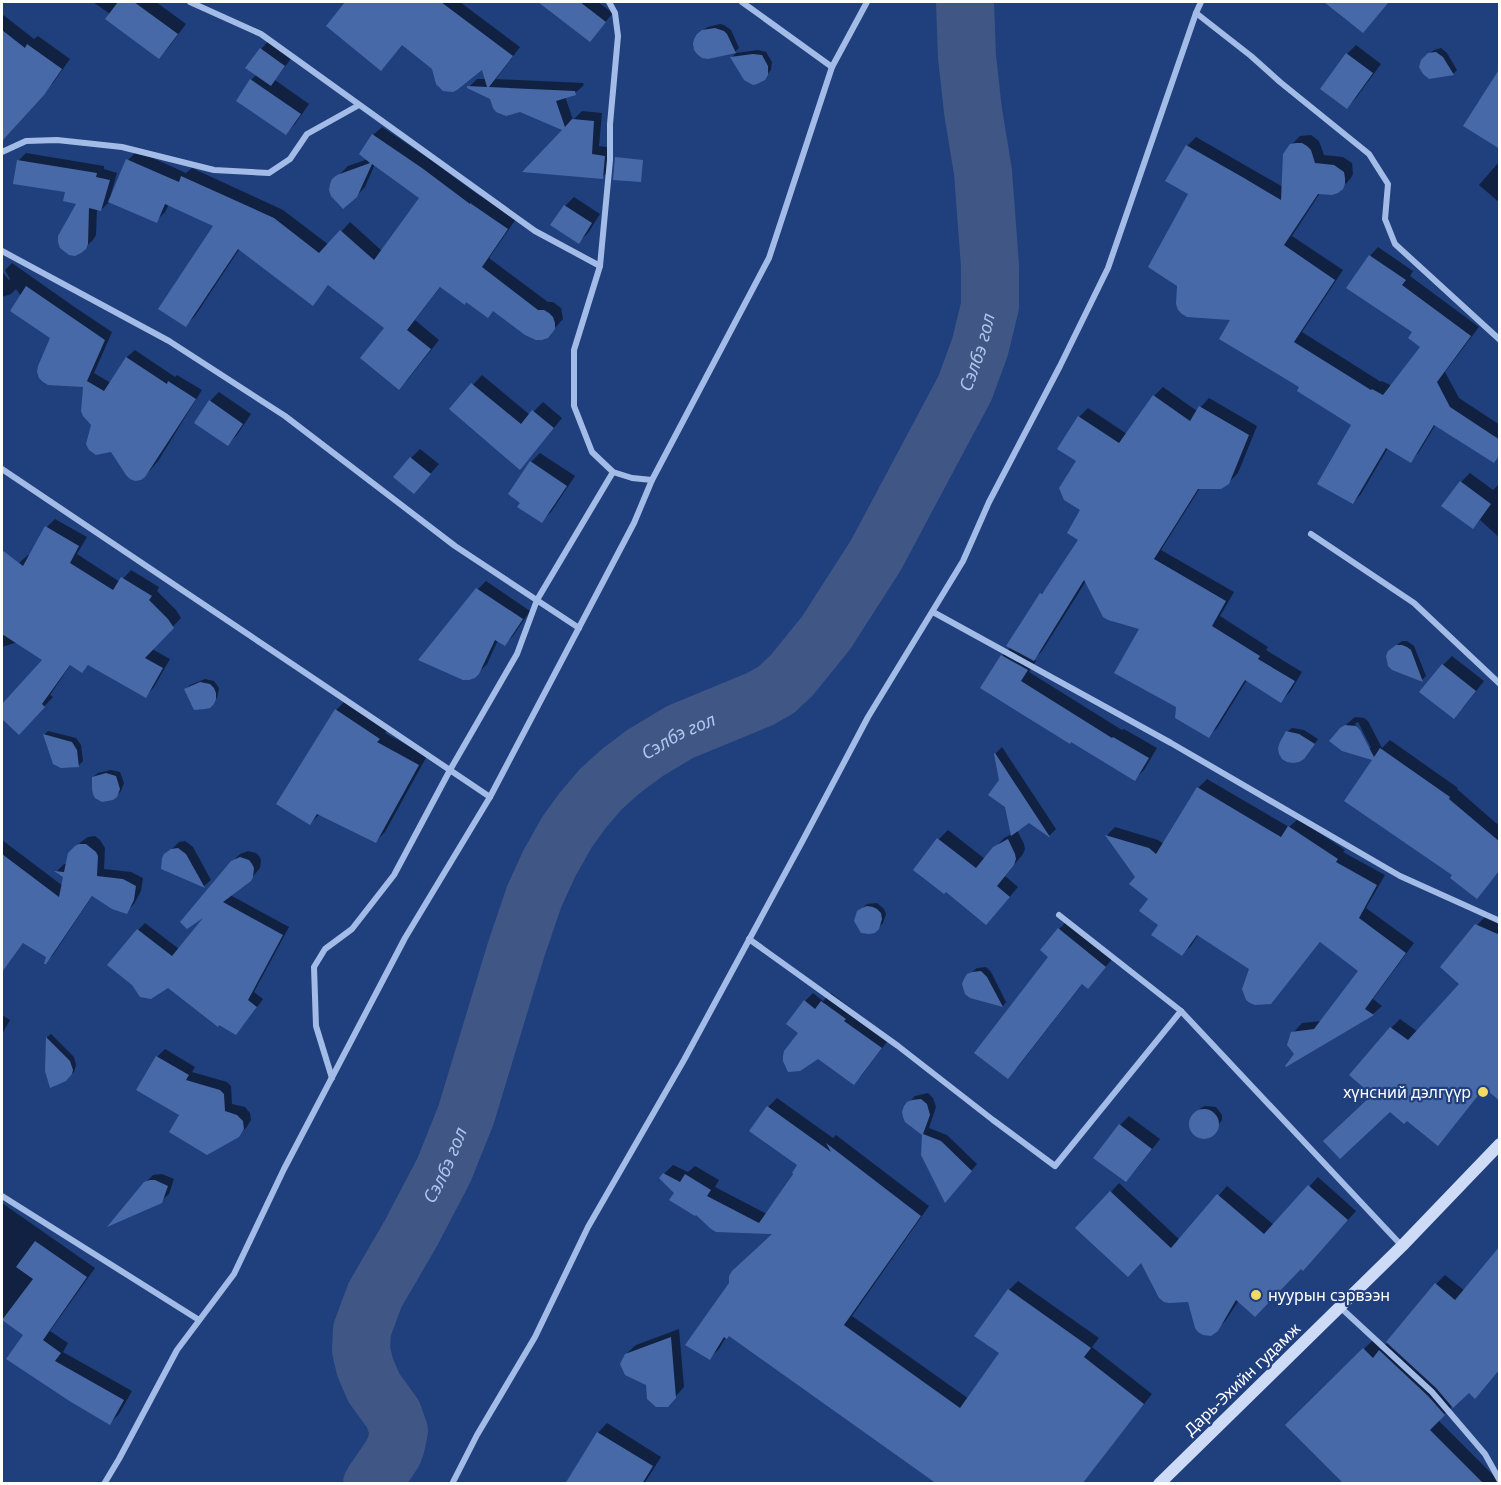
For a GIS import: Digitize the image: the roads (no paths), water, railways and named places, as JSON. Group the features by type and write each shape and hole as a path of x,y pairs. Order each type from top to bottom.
{"main road":[{"name":"Дарь-Эхийн гудамж","path":"1159,1484 1402,1246 1500,1144"}],"street":[{"path":"190,2 261,34 535,231 600,266"},
{"path":"609,2 615,12 618,36 610,124 610,160 600,266 574,350 574,406 592,452 613,472 632,478 652,480"},
{"path":"742,2 832,67"},
{"path":"104,1484 177,1350 234,1274 284,1169 405,938 490,796 634,523 652,480 769,258 832,67 867,2"},
{"path":"452,1484 477,1435 535,1337 588,1227 684,1060 868,717 963,561 989,502 1108,268 1201,2"},
{"path":"1196,13 1369,154 1388,184 1385,219 1395,244 1500,340"},
{"path":"2,152 26,141 57,141 123,147 214,170 269,173 290,159 306,134 359,105"},
{"path":"2,250 169,341 275,410 455,546 579,628"},
{"path":"2,469 490,796"},
{"path":"333,1078 316,1026 314,968 325,949 352,929 394,875 450,770 517,654 537,600 613,472"},
{"path":"1311,534 1414,603 1500,684"},
{"path":"933,612 1171,743 1400,876 1500,921"},
{"path":"1059,915 1181,1011 1402,1246"},
{"path":"749,939 898,1046 1055,1166 1181,1011"},
{"path":"2,1196 199,1320"},
{"path":"1340,1306 1432,1392 1485,1454 1500,1481"}],"waterway":[{"name":"Сэлбэ гол","path":"372,1484 393,1453 399,1431 393,1414 374,1388 365,1367 361,1350 362,1330 375,1295 444,1170 466,1115 534,897 549,864 567,832 583,810 621,771 680,732 760,699 776,690 792,675 826,633 876,555 965,388 980,347 990,306 990,266 983,172 967,57 965,2"}],"place":[{"name":"хүнсний дэлгүүр","path":"1483,1092"},
{"name":"нуурын сэрвээн","path":"1256,1295"}]}
